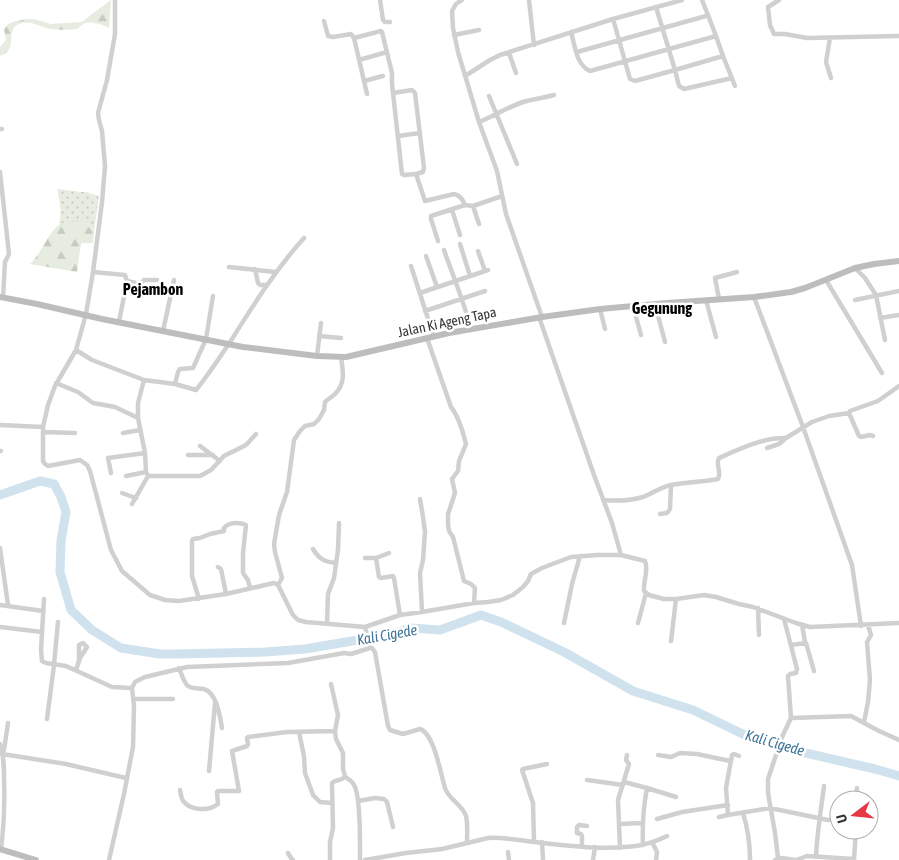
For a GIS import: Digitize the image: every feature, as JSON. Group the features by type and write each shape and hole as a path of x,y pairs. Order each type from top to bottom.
{"street":[{"path":"115,0 115,34 98,113 102,131 105,166 93,272 86,314 76,350 51,393 43,430 43,461 48,466 80,460 87,465 111,550 122,571 150,595 166,600 199,599 270,584 278,585"},
{"path":"380,0 382,20 390,22"},
{"path":"462,0 452,10 452,18 454,34 465,76 497,171 506,214 612,523 621,555"},
{"path":"529,0 534,44"},
{"path":"660,0 659,7 663,28 679,86 684,89 732,78"},
{"path":"465,76 490,60 534,44 682,0"},
{"path":"702,0 735,86"},
{"path":"779,0 768,8 770,25 774,34 807,38 899,36"},
{"path":"577,52 708,15"},
{"path":"614,19 630,79 632,80 635,81 723,56"},
{"path":"324,21 328,36 351,34 354,38 367,94"},
{"path":"454,34 480,30"},
{"path":"354,38 381,31 392,73 392,84 393,93 398,136 402,174 423,172 414,91 393,93"},
{"path":"572,32 582,65 590,71 716,36"},
{"path":"830,38 826,62 831,78"},
{"path":"359,60 388,52"},
{"path":"509,53 516,72"},
{"path":"364,81 383,76"},
{"path":"479,122 511,106 554,95"},
{"path":"489,96 517,164"},
{"path":"398,136 420,133"},
{"path":"0,172 9,254 6,262 1,298"},
{"path":"416,174 425,201 454,194 462,198 465,205"},
{"path":"438,242 430,217 465,205 473,206 502,196"},
{"path":"473,206 479,224"},
{"path":"452,210 460,235"},
{"path":"76,350 100,363 144,380 175,384 196,390 213,368 266,285 284,260 304,238"},
{"path":"460,244 470,276"},
{"path":"444,250 472,329"},
{"path":"420,293 486,270 478,251"},
{"path":"426,256 437,287"},
{"name":"Jalan Ki Ageng Tapa","path":"1,298 243,347 318,356 346,357 430,337 541,317 600,309 754,297 799,290 855,268 899,261"},
{"path":"412,266 425,311 430,337 451,407 466,444 459,461 458,471 452,479 456,493 448,510 448,519 449,530 453,536 464,581 475,588 474,603"},
{"path":"229,267 276,272"},
{"path":"855,268 865,278 876,295 885,340"},
{"path":"255,269 258,283 266,285"},
{"path":"93,272 125,275 128,281 120,322"},
{"path":"719,299 715,278 737,272"},
{"path":"128,281 140,284 144,280 156,280"},
{"path":"163,331 174,280"},
{"path":"826,280 882,373"},
{"path":"425,311 485,291"},
{"path":"855,300 899,291"},
{"path":"175,384 179,370 193,368 206,339 214,296"},
{"path":"754,297 854,570 861,626"},
{"path":"706,300 716,337"},
{"path":"655,304 665,342"},
{"path":"633,306 641,335"},
{"path":"600,309 605,329"},
{"path":"880,318 899,315"},
{"path":"318,356 321,323"},
{"path":"319,336 341,338"},
{"path":"278,585 282,578 275,552 276,534 279,515 287,492 294,440 305,426 314,424 319,419 324,410 325,402 340,387 343,379 341,357"},
{"path":"132,504 147,474 138,418 138,403 144,380"},
{"path":"56,384 78,392 93,403 115,407 138,418"},
{"path":"767,448 779,444 812,422 829,416 850,413 850,411 878,401 899,386"},
{"path":"850,413 859,436 873,436"},
{"path":"0,425 75,433"},
{"path":"123,433 140,430"},
{"path":"126,476 147,474 197,477 211,470 228,454 246,445 256,434"},
{"path":"604,500 638,498 671,485 718,478 720,476 717,460 719,458 740,448 773,438 786,438"},
{"path":"200,446 220,461"},
{"path":"111,473 108,458 145,453"},
{"path":"188,455 213,455"},
{"path":"660,514 666,513 670,508 671,485"},
{"path":"122,493 136,498"},
{"path":"420,499 424,532 423,560 420,573 422,612"},
{"path":"327,623 328,594 334,578 339,523"},
{"path":"199,599 192,576 192,541 193,539 210,534 224,532 225,526 231,524 246,525 243,573 248,580 250,588"},
{"path":"0,548 8,605"},
{"path":"313,549 319,558 328,563 336,563"},
{"path":"365,558 376,558 389,553"},
{"path":"278,585 293,615 298,620 366,629 400,615 509,598 523,588 531,574 571,557 621,555 642,559 646,562 644,585 646,593 638,623"},
{"path":"564,623 580,556"},
{"path":"376,558 378,577 393,576 394,578 400,615"},
{"path":"218,567 221,569 226,594"},
{"path":"0,585 6,586"},
{"path":"646,593 664,599 709,595 758,608 810,627 899,623"},
{"path":"44,598 41,659 43,662 66,666 112,687 132,688"},
{"path":"671,641 676,599"},
{"path":"0,605 43,611"},
{"path":"758,608 759,635"},
{"path":"784,619 797,670 796,673 788,676 791,718 782,737 768,779 768,793 775,833 777,859 795,860 807,856 854,859 855,840"},
{"path":"48,719 58,622"},
{"path":"802,625 814,671"},
{"path":"864,722 870,683 867,643 871,636 868,625"},
{"path":"0,627 42,632"},
{"path":"366,629 369,646 375,652 388,726 390,730 403,734 420,729 425,731 437,756 446,792 460,806 465,815 467,821 467,843"},
{"path":"791,645 805,642"},
{"path":"108,860 133,747 134,706 132,688 135,682 145,677 179,668 288,662 344,652 351,654 369,646"},
{"path":"76,670 78,662"},
{"path":"179,668 188,686 206,690 215,701 222,728"},
{"path":"331,684 338,715 335,731 336,739 343,753 345,777 354,784 358,801 360,860"},
{"path":"133,699 173,698"},
{"path":"209,771 215,701"},
{"path":"791,718 849,715 899,740"},
{"path":"3,754 8,723"},
{"path":"180,790 183,801 194,808 200,809 216,806 218,804 218,791 240,790 233,750 247,746 247,738 249,736 335,731"},
{"path":"299,732 304,756 304,773 313,795 320,802 332,803"},
{"path":"0,744 4,762 5,806 1,849 36,860"},
{"path":"658,755 671,758 680,753 697,754 730,761"},
{"path":"3,754 66,764 126,778"},
{"path":"728,815 726,788 730,761 732,754 739,756"},
{"path":"620,848 618,800 629,764 626,760 627,755"},
{"path":"534,842 533,803 522,769 547,764"},
{"path":"330,860 330,842 333,828 332,783 345,777"},
{"path":"587,780 623,783 676,797"},
{"path":"816,857 824,786"},
{"path":"643,844 643,808 647,788"},
{"path":"358,801 379,798 386,800 393,827"},
{"path":"657,819 682,812 728,804"},
{"path":"718,817 770,808 829,820"},
{"path":"743,813 748,832 750,860"},
{"path":"619,824 642,823"},
{"path":"582,846 582,835 577,833 577,827 579,825 587,826"},
{"path":"365,860 442,849 488,838 620,848 652,842 667,836"},
{"path":"542,842 543,860"},
{"path":"652,842 657,852 656,860"},
{"path":"593,860 595,847"},
{"path":"508,852 509,860"},
{"path":"288,853 293,860"},
{"path":"406,853 407,860"}],"green space":[{"path":"111,0 109,28 92,22 84,23 78,29 64,30 50,29 25,22 21,23 12,32 9,50 0,56 0,47 6,40 4,29 8,24 26,19 34,19 51,24 82,22"},
{"path":"57,189 86,192 99,196 94,231 88,225 67,222 59,225 60,207"},
{"path":"83,221 94,231 93,243 81,243 77,272 30,264 56,227 62,223"}],"waterway":[{"name":"Kali Cigede","path":"0,495 40,481 54,484 66,512 61,541 60,572 71,610 92,630 121,648 160,654 265,652 305,649 393,634 411,628 440,630 481,615 501,622 564,652 633,691 693,710 751,738 899,776"}],"district":[{"name":"Pejambon","path":"153,289"},
{"name":"Gegunung","path":"662,308"}]}
